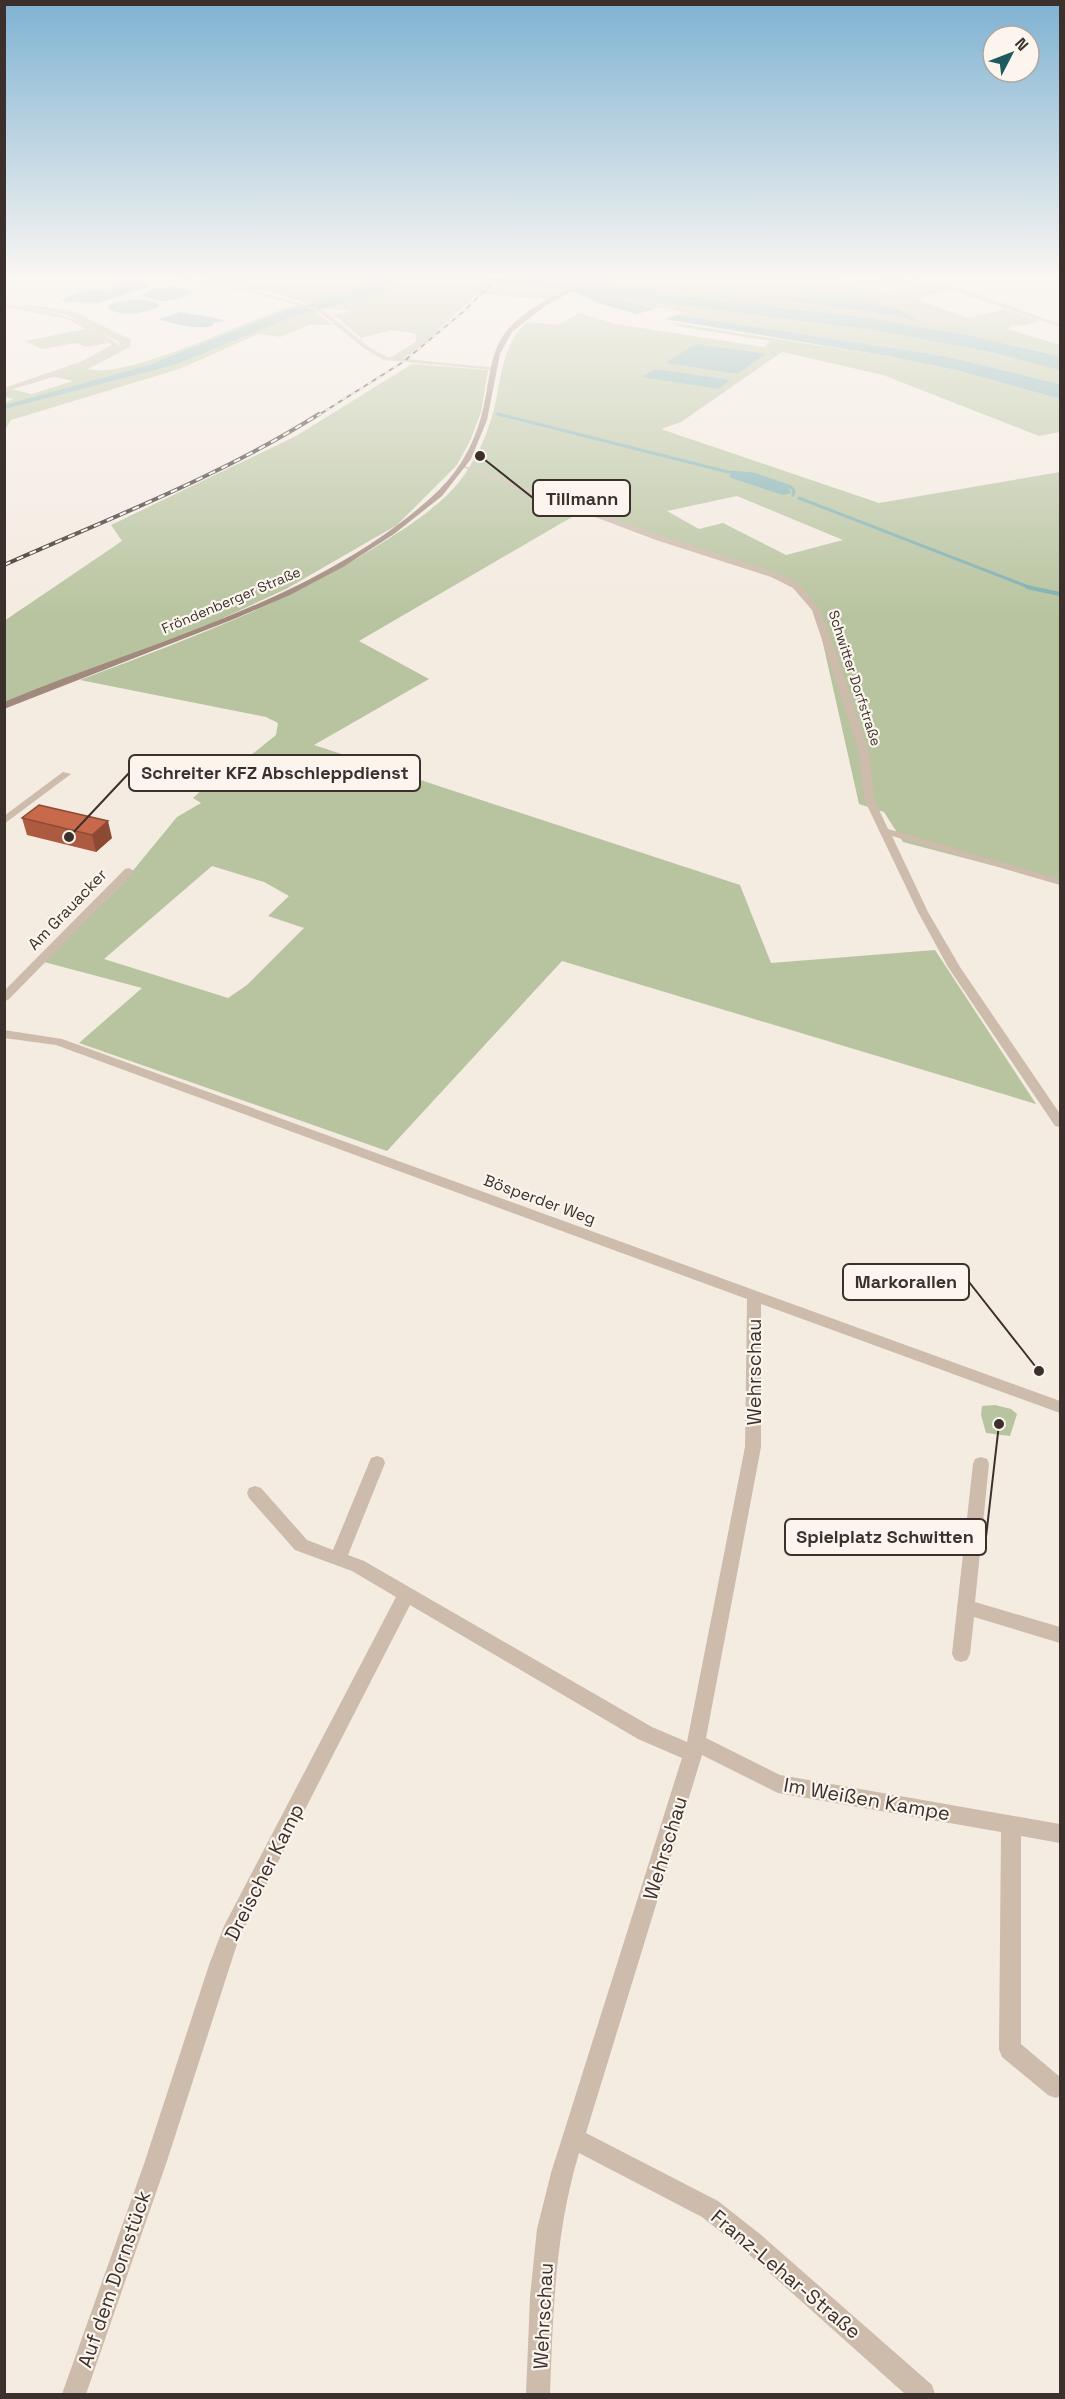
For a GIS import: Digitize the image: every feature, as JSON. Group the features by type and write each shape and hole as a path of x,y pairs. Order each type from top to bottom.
{"main road":[{"name":"Fröndenberger Straße","path":"4,706 212,627 294,590 397,529 441,492 464,466 479,439 491,390"}],"street":[{"name":"Schwitter Dorfstraße","path":"464,466 659,538 774,575 796,586 816,609 864,751 868,799 923,912 954,967 1060,1123"},
{"path":"4,821 66,774"},
{"path":"885,831 1060,882"},
{"name":"Am Grauacker","path":"4,998 129,871"},
{"name":"Bösperder Weg","path":"4,1034 58,1042 1060,1407"},
{"name":"Wehrschau","path":"538,2394 542,2297 549,2229 562,2173 694,1748 753,1447 754,1294"},
{"path":"338,1559 377,1463"},
{"path":"961,1654 981,1464"},
{"path":"255,1493 301,1545 358,1566 645,1732 694,1748"},
{"name":"Dreischer Kamp","path":"155,2164 231,1932 407,1594"},
{"path":"966,1607 1060,1635"},
{"name":"Im Weißen Kampe","path":"694,1748 778,1784 1060,1833"},
{"path":"1011,1825 1010,2049 1056,2087"},
{"name":"Franz-Lehar-Straße","path":"573,2138 710,2209 769,2256 923,2394"},
{"name":"Auf dem Dornstück","path":"74,2394 155,2164"}],"green space":[{"path":"15,390 32,394 45,390 110,390 11,420 5,430 5,402 14,399 5,397 5,391"},
{"path":"370,390 485,390 481,412 470,441 457,465 397,525 286,589 206,626 5,702 4,621 122,541 111,525 296,436"},
{"path":"498,390 727,390 681,422 661,429 879,503 1060,472 1060,883 903,842 884,812 859,804 816,612 798,588 773,576 584,510 359,641 429,679 314,745 740,885 771,963 935,950 1036,1104 562,961 387,1151 79,1043 142,988 44,962 122,884 177,817 201,803 193,798 232,762 240,764 276,735 278,723 266,717 80,680 269,604 342,567 387,540 421,517 459,482 476,456 494,409","holes":["737,496 843,540 786,555 723,523 699,529 667,511","212,866 264,882 289,896 268,916 304,928 247,985 228,998 104,959"]},
{"path":"921,390 1028,390 1060,399 1060,432 1039,436"},
{"path":"995,1405 1011,1409 1017,1414 1010,1436 986,1433 981,1415 982,1406"}],"water":[{"path":"59,390 78,390 5,409 5,405"},
{"path":"1028,390 1060,390 1060,399"},
{"path":"749,474 769,480 789,488 791,493 783,495 731,478 729,475"}],"building":[{"path":"39,805 108,821 92,835 22,818"}],"waterway":[{"path":"497,414 504,416"},
{"path":"498,414 728,472 753,474 791,487 794,491 793,495"},
{"path":"799,498 1030,588"},
{"path":"1030,588 1060,594"}],"railway":[{"path":"317,416 358,390"},
{"path":"4,565 204,477 319,414"}],"place":[{"name":"Tillmann","path":"480,456"},
{"name":"Schreiter KFZ Abschleppdienst","path":"69,837"},
{"name":"Markorallen","path":"1039,1371"},
{"name":"Spielplatz Schwitten","path":"999,1424"}]}
